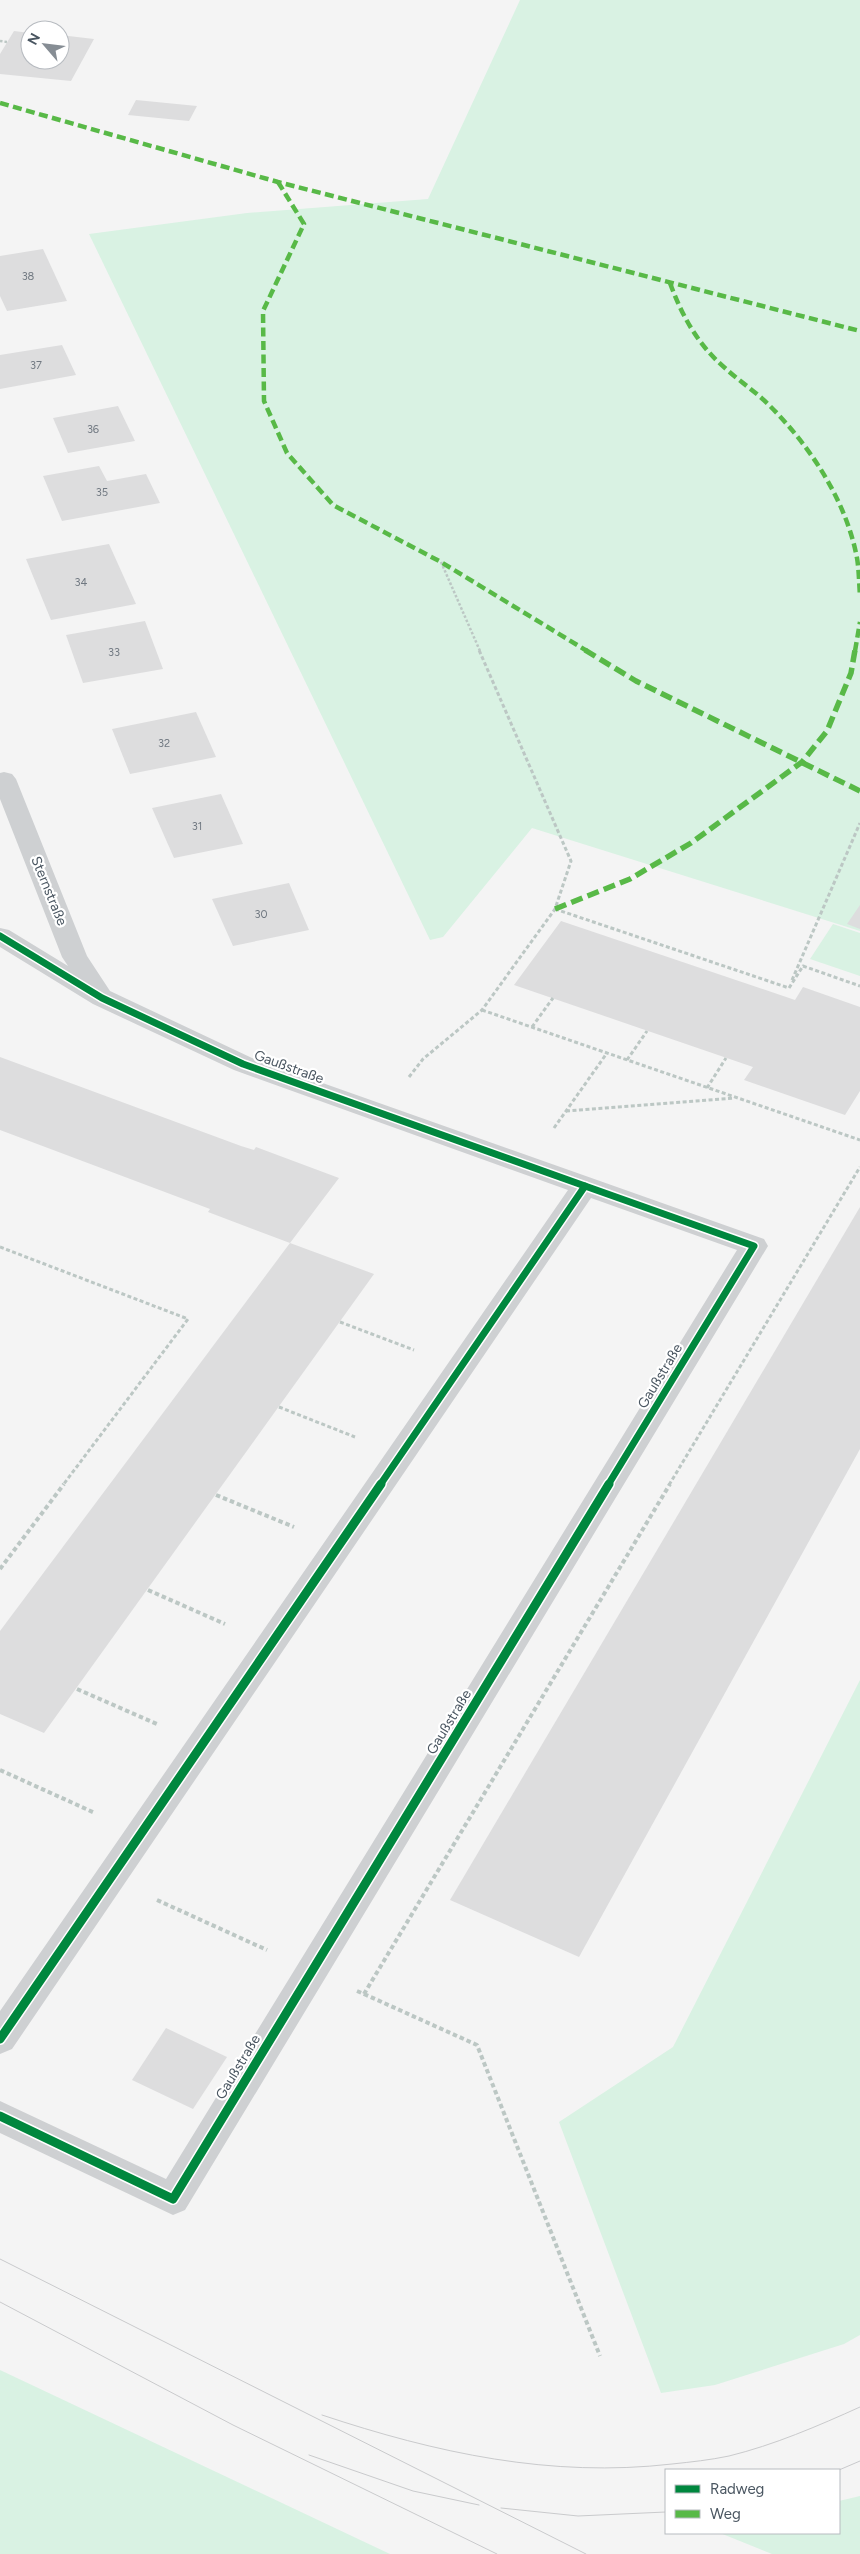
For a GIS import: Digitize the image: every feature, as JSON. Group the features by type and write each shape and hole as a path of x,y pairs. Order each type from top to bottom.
{"street":[{"name":"Sternstraße","path":"1,777 75,956 102,998"},
{"name":"Gaußstraße","path":"0,936 102,998 243,1064 754,1246 173,2199 0,2116"},
{"path":"0,2039 585,1186"}],"path":[{"path":"0,41 7,42"},
{"path":"382,1113 423,1058 482,1010 555,909 571,861 441,562"},
{"path":"788,988 860,823"},
{"path":"555,909 788,988"},
{"path":"788,988 803,966 860,986"},
{"path":"532,1027 553,998"},
{"path":"482,1010 860,1140"},
{"path":"627,1060 647,1031"},
{"path":"707,1088 726,1058"},
{"path":"566,1111 737,1098"},
{"path":"0,1247 188,1319 0,1569"},
{"path":"340,1322 418,1352"},
{"path":"279,1407 358,1438"},
{"path":"216,1495 296,1528"},
{"path":"148,1590 229,1625"},
{"path":"77,1689 160,1726"},
{"path":"0,1770 98,1814"},
{"path":"364,1994 477,2045 600,2356"}],"green space":[{"path":"520,0 860,0 860,931 532,828 443,937 430,940 89,234 247,213 428,199"},
{"path":"833,924 860,933 860,976 810,959"},
{"path":"860,1680 860,2335 844,2344 715,2385 661,2393 559,2122 673,2047"},
{"path":"0,2370 390,2554 0,2554"},
{"path":"860,2496 860,2554 772,2554 722,2534 840,2534 840,2501"}],"building":[{"path":"14,31 20,32 20,70 70,70 70,36 94,39 71,81 0,74 0,54"},
{"path":"136,100 197,106 189,121 128,115"},
{"path":"43,249 67,301 7,311 0,296 0,256"},
{"path":"62,345 76,375 0,389 0,355"},
{"path":"118,406 135,441 68,453 53,418"},
{"path":"99,466 107,481 146,474 160,503 62,521 43,476"},
{"path":"109,544 136,604 51,620 26,559"},
{"path":"145,621 163,669 83,683 66,635"},
{"path":"196,712 216,757 130,774 112,729"},
{"path":"221,794 243,844 174,858 152,808"},
{"path":"289,883 309,930 233,946 212,899"},
{"path":"860,905 860,929 847,924"},
{"path":"561,921 795,1000 803,987 860,1007 860,1091 845,1115 744,1080 753,1067 514,985"},
{"path":"0,1057 241,1146 254,1150 256,1147 339,1178 290,1243 208,1212 210,1209 0,1130"},
{"path":"860,1207 860,1449 579,1957 450,1900"},
{"path":"290,1243 374,1274 44,1733 0,1714 0,1631"},
{"path":"166,2028 227,2057 193,2109 132,2080"}],"tram line":[{"path":"0,2259 586,2554"},
{"path":"0,2302 233,2425 497,2554"},
{"path":"322,2415 365,2429 451,2451 538,2465 582,2468 627,2467 708,2460 729,2456 779,2441 860,2407"},
{"path":"309,2455 413,2491 479,2505"},
{"path":"840,2470 860,2461"},
{"path":"501,2508 578,2516 665,2512"}],"marked path":[{"path":"0,103 278,182 860,331"},
{"path":"278,182 304,224 263,311 264,401 287,453 333,505 441,562 636,681 860,791"},
{"path":"670,283 678,305 689,326 710,354 784,420 824,475 845,516 852,537 858,563 860,596"},
{"path":"555,909 630,879 691,843 802,762 827,731 851,673 860,622"}],"cycle path":[{"path":"0,936 102,998 243,1064 585,1186 0,2039"},
{"path":"0,2116 173,2199 754,1246 585,1186"}]}
